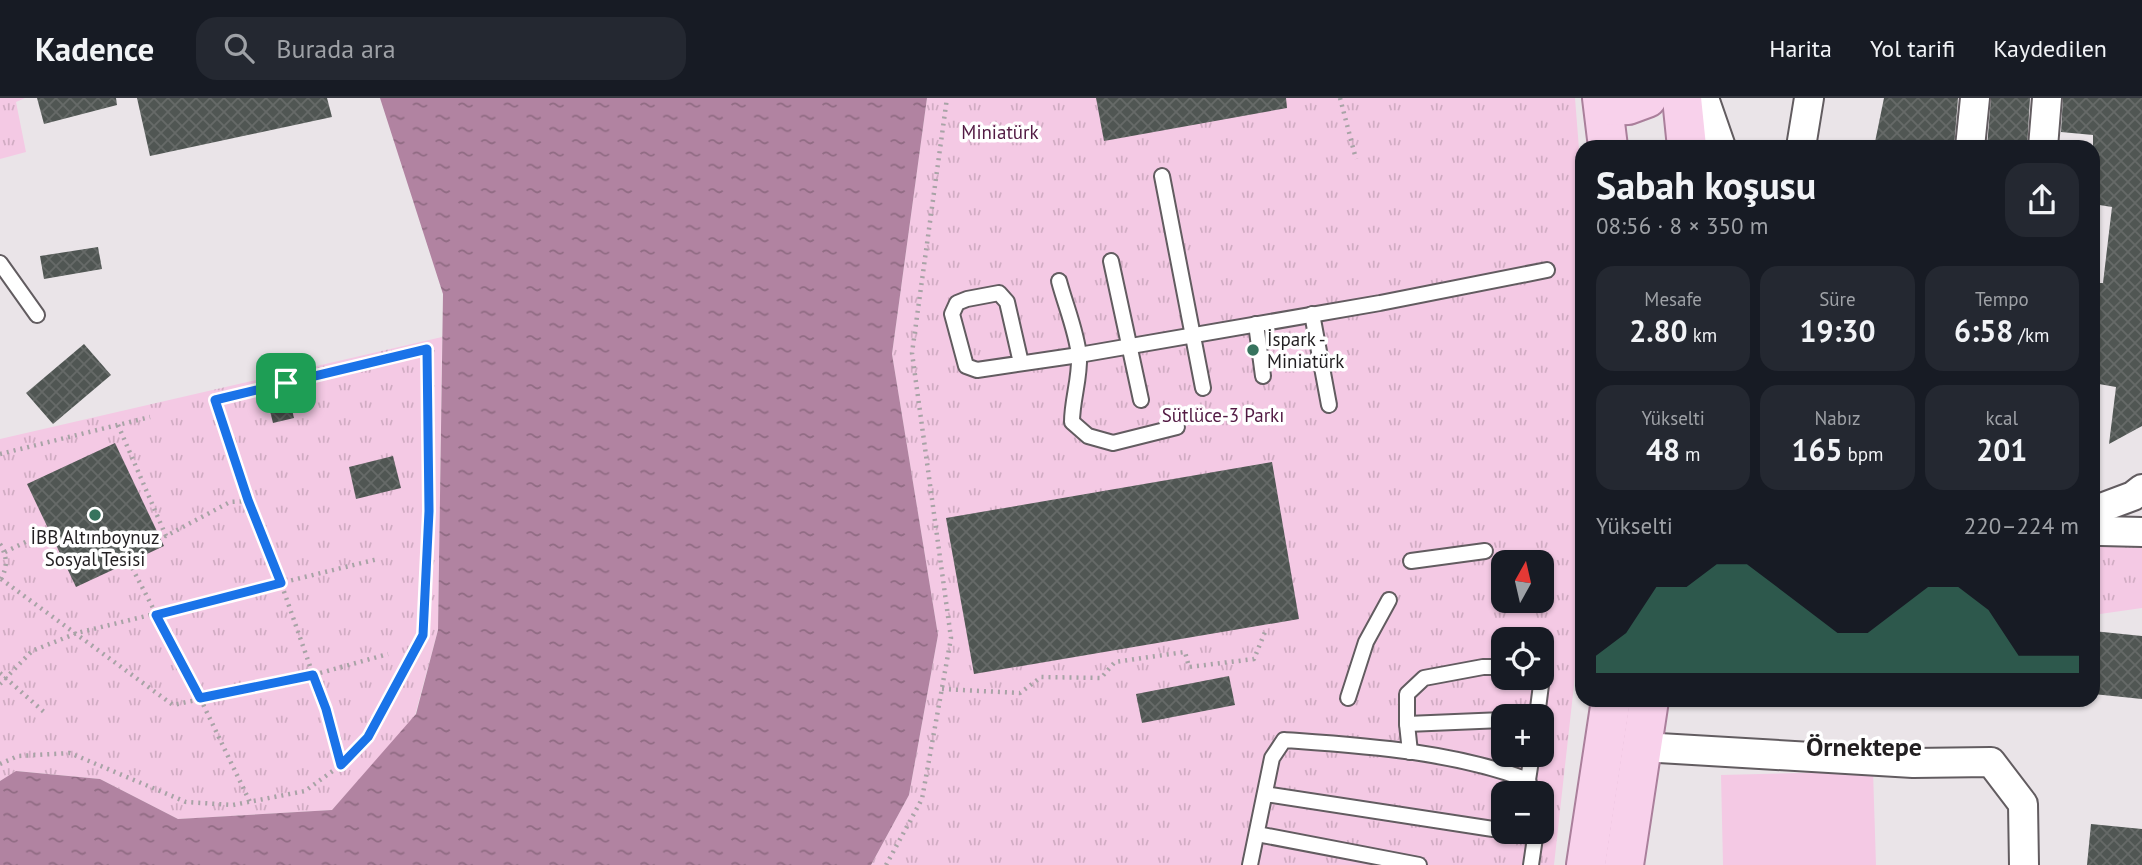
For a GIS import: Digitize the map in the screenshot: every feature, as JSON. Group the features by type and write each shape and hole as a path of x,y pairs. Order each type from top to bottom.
{"main road":[{"path":"1607,140 1603,102 1628,105 1647,98"},
{"path":"1682,98 1686,140"},
{"path":"1587,865 1610,707"},
{"path":"1625,865 1648,707"}],"street":[{"path":"1704,98 1719,140"},
{"path":"1802,140 1810,98"},
{"path":"1971,140 1975,98"},
{"path":"2044,140 2047,98"},
{"path":"2100,508 2133,496 2142,489"},
{"path":"2100,530 2142,532"},
{"path":"1642,747 1913,762 1991,762 2023,803 2024,865"}],"lane":[{"path":"1162,176 1203,388"},
{"path":"1111,261 1141,400"},
{"path":"0,263 37,315"},
{"path":"1021,363 1007,302 999,293 957,303 952,314 966,366 977,370 1131,346 1547,270"},
{"path":"1059,281 1079,355 1072,401 1072,422 1088,436 1113,443 1177,427"},
{"path":"1312,314 1329,405"},
{"path":"1256,324 1264,376"},
{"path":"1411,561 1485,551"},
{"path":"1348,698 1366,642 1389,600"},
{"path":"1410,752 1407,694 1424,678 1491,667"},
{"path":"1407,724 1491,720"},
{"path":"1250,865 1272,758 1284,740 1388,748 1492,766 1519,781"},
{"path":"1265,794 1491,829"},
{"path":"1257,834 1419,865"},
{"path":"1531,865 1534,844"}],"path":[{"path":"886,865 922,799 951,638 912,353 947,98"},
{"path":"1340,98 1356,159"},
{"path":"0,764 18,756 70,753 186,802 233,805 305,791 341,765 368,737 423,635 429,511 427,349 215,400 248,500 326,709 341,765"},
{"path":"0,454 150,417"},
{"path":"118,425 166,536 230,502 248,500"},
{"path":"5,552 40,535"},
{"path":"0,544 5,552 5,570 1,579 173,705 313,675 388,654"},
{"path":"0,684 32,651 77,633 378,559"},
{"path":"129,562 200,698 250,802"},
{"path":"942,689 1020,693 1041,677 1101,678 1115,662 1185,652 1189,667 1254,659 1265,632"},
{"path":"0,673 44,712"}],"green space":[{"path":"0,98 25,98 16,102 26,152 0,159"},
{"name":"Sütlüce-3 Parkı","path":"927,98 1575,98 1578,140 1575,140 1575,676 1554,865 871,865 909,795 938,635 892,354"},
{"path":"442,337 438,630 414,719 332,810 178,819 100,779 17,771 0,781 0,439"},
{"path":"2142,530 2142,608 2100,614 2100,533"},
{"path":"1873,771 1876,865 1723,865 1721,775"}],"water":[{"path":"380,98 927,98 892,354 938,635 909,795 871,865 0,865 0,781 16,771 100,779 178,819 332,810 416,714 438,630 443,294"}],"building":[{"path":"37,98 116,98 117,105 44,124"},
{"path":"137,98 327,98 332,117 150,156"},
{"path":"1096,98 1286,98 1287,108 1104,141"},
{"path":"1884,98 1958,98 1955,140 1875,140"},
{"path":"1991,98 2030,98 2027,140 1988,140"},
{"path":"2063,98 2142,98 2142,426 2109,444 2116,387 2100,384 2100,283 2103,283 2112,207 2100,205 2100,140 2093,140 2093,135 2061,132"},
{"path":"98,247 102,269 44,279 40,256"},
{"path":"84,344 111,375 53,424 26,393"},
{"path":"287,389 294,418 273,423 266,395"},
{"name":"İBB Altınboynuz Sosyal Tesisi","path":"115,443 164,546 76,587 27,484"},
{"path":"393,456 401,488 356,499 349,467"},
{"path":"1272,462 1299,619 974,674 946,518"},
{"path":"2100,632 2142,636 2142,699 2100,695"},
{"path":"1229,676 1235,705 1142,723 1136,694"},
{"path":"2091,824 2142,829 2142,865 2087,865"}],"place":[{"name":"İspark - Miniatürk","path":"1253,350"},
{"name":"İBB Altınboynuz Sosyal Tesisi","path":"95,515"}],"district":[{"name":"Örnektepe","path":"1864,746"}],"route":[{"path":"427,349 429,511 423,635 368,737 341,765 326,709 313,675 200,698 156,615 281,583 248,500 215,400 286,383 427,349"}],"park label":[{"name":"Miniatürk","path":"1000,132"}]}
